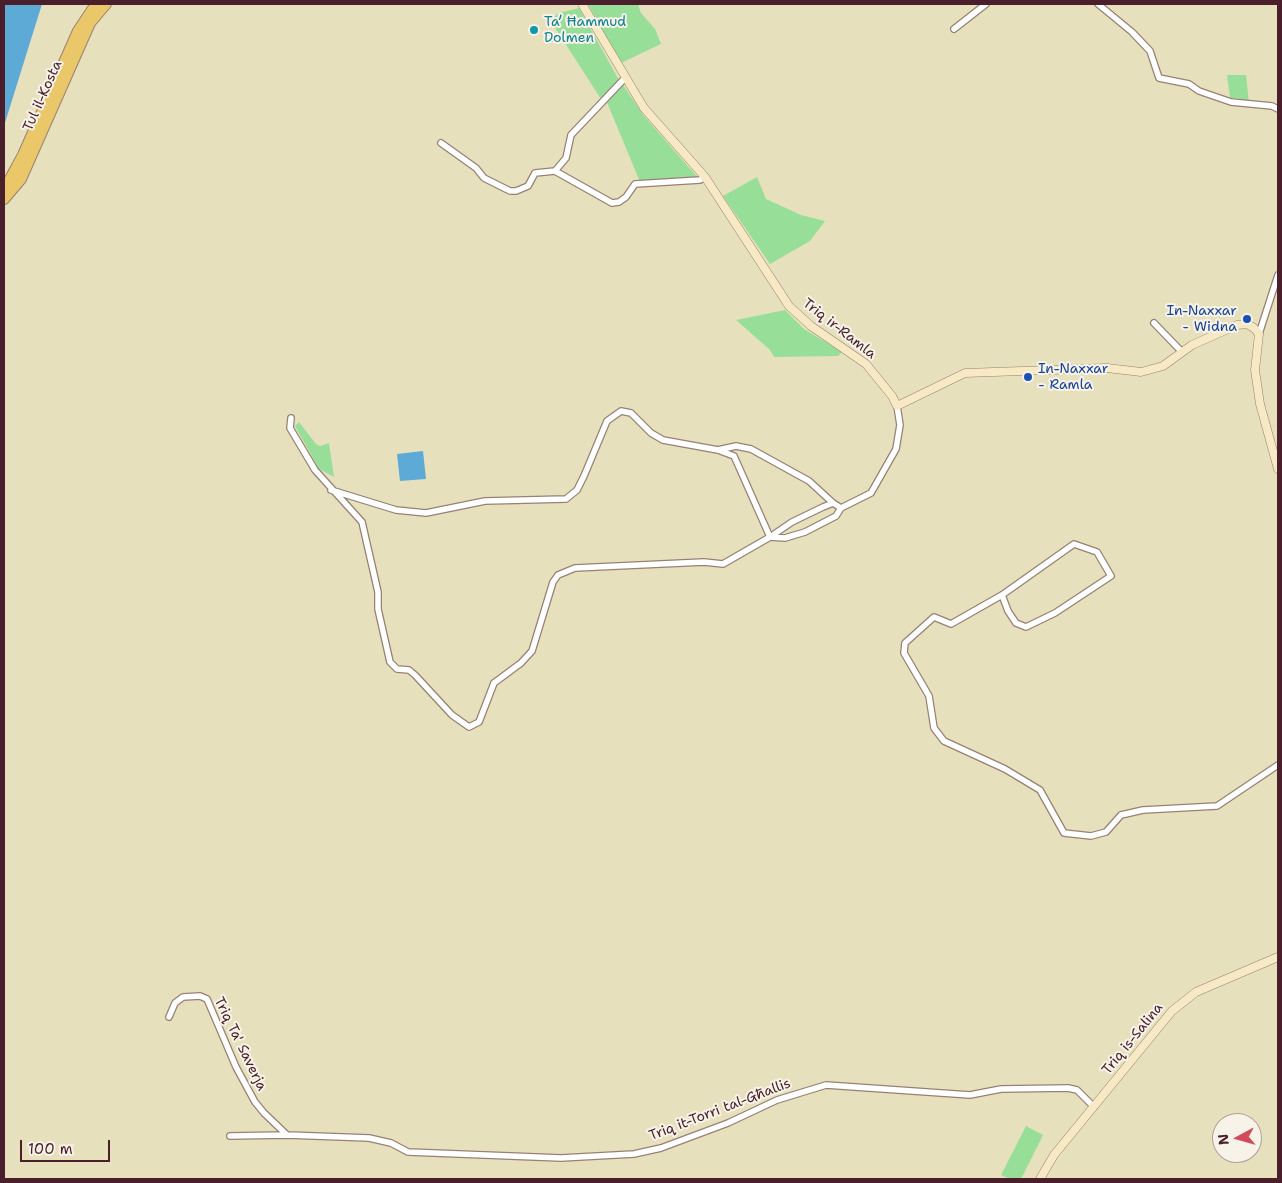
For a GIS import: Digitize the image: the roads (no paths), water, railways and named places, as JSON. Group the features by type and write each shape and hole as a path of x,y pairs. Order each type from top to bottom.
{"highway":[{"name":"Tul il-Kosta","path":"4,190 18,168 78,31 96,4"},
{"name":"Tul il-Kosta","path":"4,199 22,179 90,24 106,4"}],"main road":[{"name":"Triq ir-Ramla","path":"582,4 644,108 705,177 789,306 811,326 866,364 892,396 897,406"},
{"path":"897,406 965,373 1108,368 1141,372 1163,366 1192,345 1237,325 1247,324 1259,334 1255,370 1260,404 1278,470"},
{"name":"Triq is-Salina","path":"1040,1179 1054,1155 1094,1108 1162,1021 1181,1002 1196,992 1278,957"}],"street":[{"path":"954,30 986,4"},
{"path":"1098,4 1132,32 1150,51 1160,78 1189,84 1199,91 1231,102 1272,106 1278,109"},
{"path":"554,171 566,158 571,135 625,78"},
{"path":"441,143 476,168 484,178 510,192 528,186 535,174 554,171 612,203 619,202 635,184 700,180 705,177"},
{"path":"1259,334 1278,275"},
{"path":"1154,323 1182,352"},
{"path":"770,537 785,538 805,532 836,516 841,508 871,493 892,458 900,425 897,406"},
{"path":"330,489 396,510 426,513 486,502 566,500 577,490 606,421 621,411 631,413 651,433 663,440 718,450 734,456 770,537"},
{"path":"291,418 290,428 314,470 362,522 378,592 378,609 390,662 397,669 409,670 415,674 452,715 469,727 479,722 494,683 521,663 532,651 553,582 558,575 575,568 704,562 723,564 792,522 833,503"},
{"path":"718,450 736,446 771,458 809,481 841,508"},
{"path":"1002,595 1008,611 1016,623 1026,627 1054,613 1111,576 1097,552 1074,544 1002,595 951,624 934,617 905,643 904,653 929,696 934,728 944,741 1006,769 1040,790 1064,833 1091,836 1106,832 1121,815 1143,810 1217,806 1278,765"},
{"name":"Triq Ta' Saverja","path":"169,1017 174,1003 183,997 200,996 206,999 236,1067 255,1102 264,1114 287,1134"},
{"name":"Triq it-Torri tal-Għallis","path":"230,1136 287,1134 369,1138 391,1143 408,1152 561,1158 634,1154 661,1148 728,1123 777,1100 826,1085 970,1095 1001,1089 1068,1088 1078,1090 1094,1108"}],"water":[{"path":"4,4 42,4 4,126"},
{"path":"423,451 426,479 400,481 397,454"}],"place":[{"name":"Ta’ Ħammud Dolmen","path":"534,30"},
{"name":"In-Naxxar - Widna","path":"1247,319"},
{"name":"In-Naxxar - Ramla","path":"1028,377"}]}
